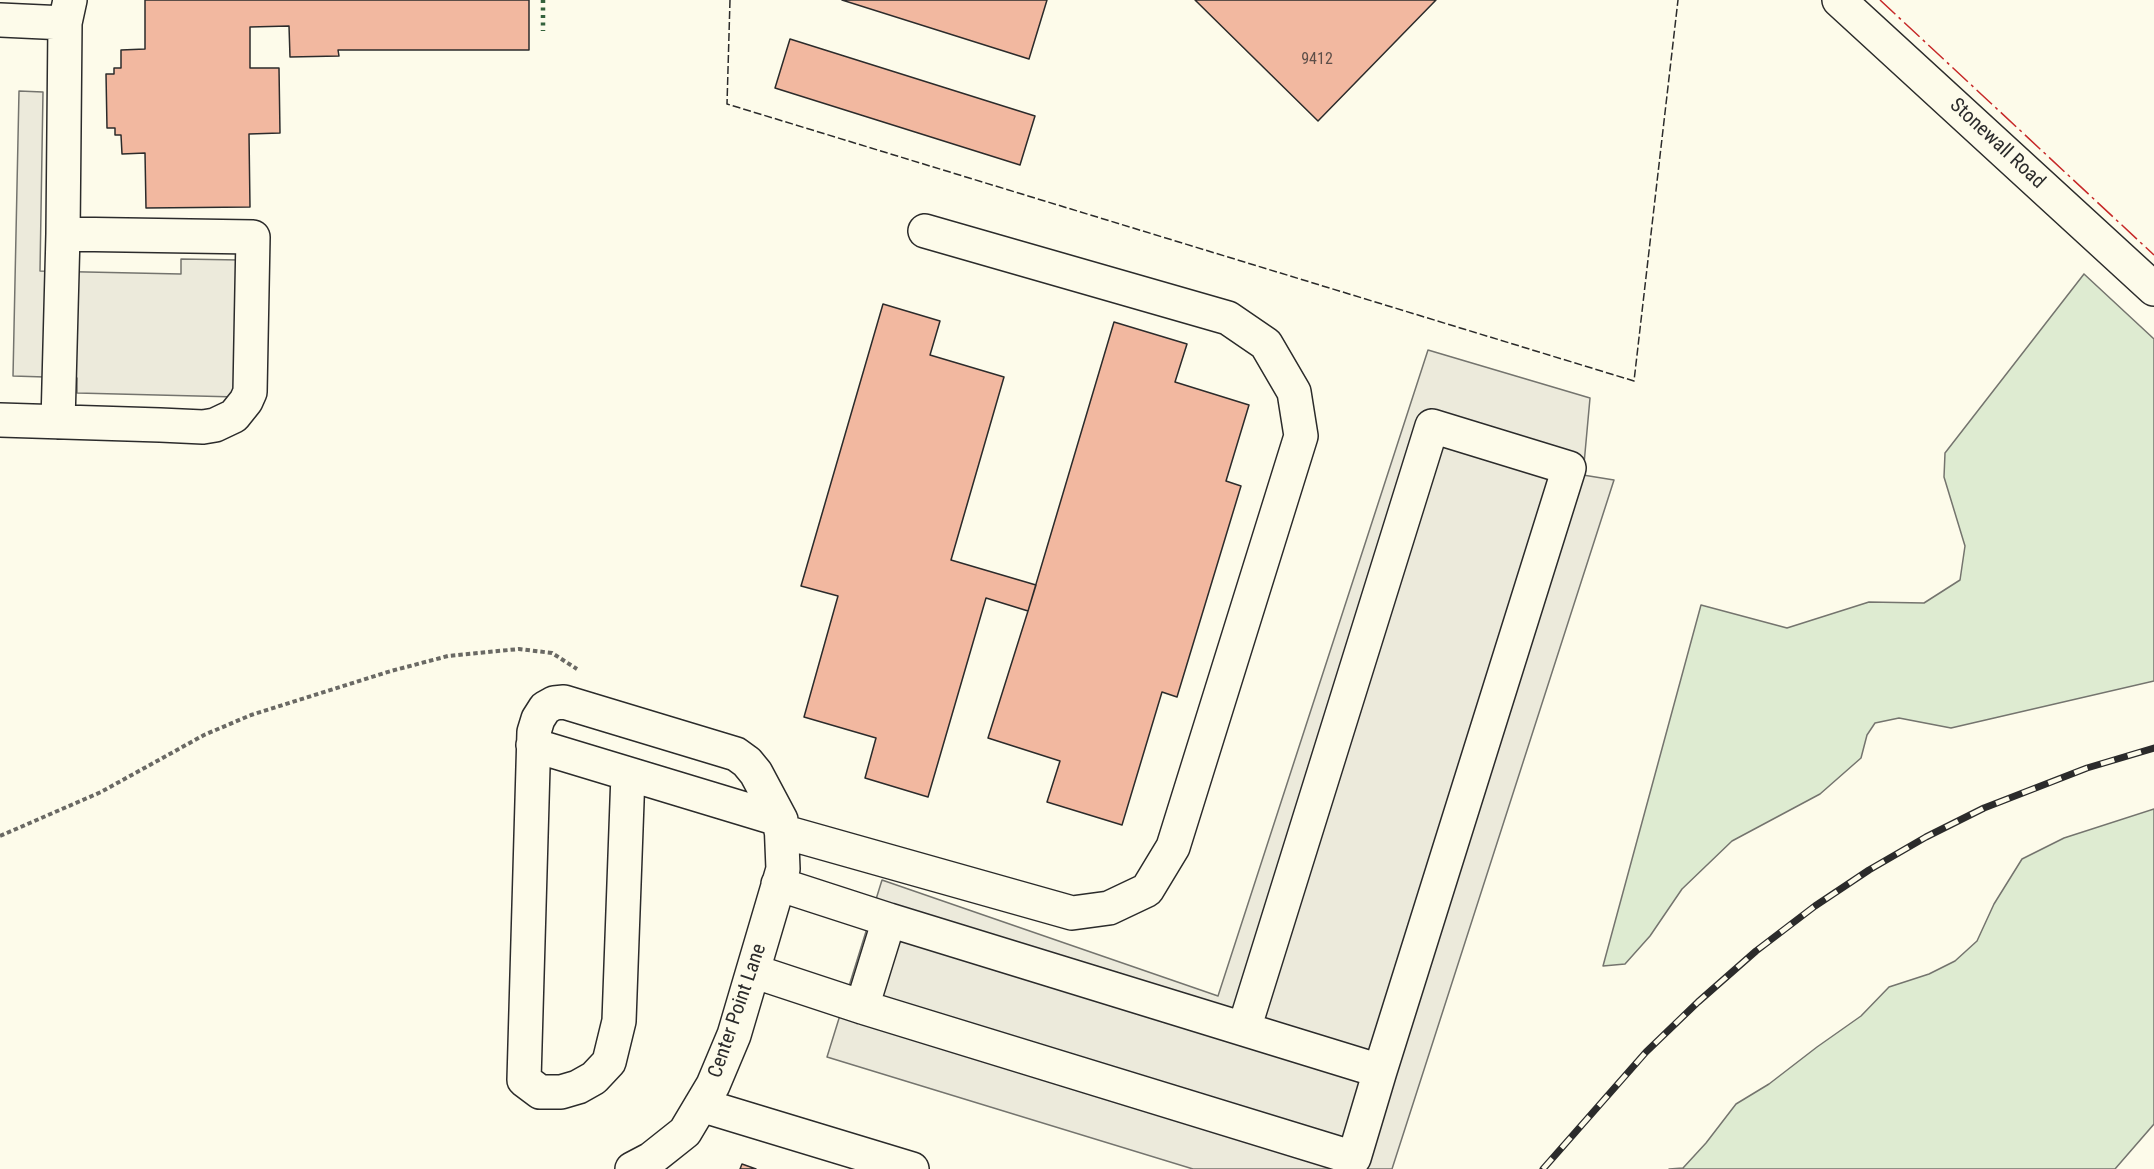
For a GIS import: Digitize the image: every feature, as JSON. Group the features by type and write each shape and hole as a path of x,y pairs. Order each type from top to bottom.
{"street":[{"name":"Stonewall Road","path":"1839,0 2154,289"},
{"path":"0,21 68,11 58,422"},
{"path":"533,745 628,774 781,826 1072,913 1109,908 1147,890 1173,847 1301,436 1294,393 1266,344 1228,318 925,231"},
{"path":"0,420 203,427 221,423 234,416 250,392 253,237 63,234"},
{"path":"753,971 862,1007 1354,1158 1569,468 1432,426 1244,1029"},
{"path":"628,774 619,1021 609,1062 594,1078 578,1087 561,1092 540,1092 524,1080 533,745 536,726 545,708 554,703 564,702 736,753 756,773 781,826"},
{"name":"Center Point Lane","path":"632,1169 651,1159 685,1132 713,1085 734,1035 783,869 781,826"},
{"path":"778,884 1380,1071"},
{"path":"862,1007 889,920"},
{"path":"701,1105 912,1169"}],"path":[{"path":"0,836 101,792 204,735 251,715 391,671 448,656 519,649 552,652 582,675"}],"green space":[{"path":"2084,274 2154,339 2154,681 1951,728 1899,718 1875,723 1867,735 1861,758 1820,794 1732,841 1682,889 1650,936 1625,964 1603,966 1701,605 1787,628 1869,602 1924,603 1960,580 1965,546 1944,477 1945,453"},
{"path":"2154,809 2154,1124 2115,1169 1669,1169 1683,1168 1736,1104 1769,1084 1861,1016 1889,987 1929,974 1955,961 1977,941 1994,904 2022,859 2064,838"}],"shaded area":[{"path":"19,91 43,92 40,271 181,274 181,259 240,260 237,397 77,393 77,378 13,376"},
{"path":"1428,350 1590,398 1583,475 1614,480 1392,1169 1193,1169 827,1057 882,880 1218,996"}],"building":[{"path":"145,0 529,0 529,50 338,50 339,56 290,57 289,26 250,27 250,68 279,68 280,133 249,134 250,207 146,208 145,153 122,154 121,135 115,135 115,128 107,128 106,74 114,74 114,68 121,68 121,50 145,49"},
{"path":"842,0 1047,0 1029,59"},
{"path":"1195,0 1436,0 1318,121"},
{"path":"790,39 1035,116 1020,165 775,88"},
{"path":"883,304 940,321 930,355 1004,377 951,560 1036,585 1028,611 986,598 928,797 865,778 876,738 804,717 838,596 801,586"},
{"path":"1114,322 1187,344 1175,382 1249,405 1226,481 1241,486 1177,697 1162,692 1122,825 1047,802 1060,761 988,738"},
{"path":"742,1164 756,1169 740,1169"}],"railway":[{"path":"1543,1169 1646,1052 1756,951 1815,906 1869,870 1926,837 1984,808 2087,768 2154,748"}],"hedge":[{"path":"543,0 543,31"}],"fence":[{"path":"730,0 727,104 1634,381 1678,0"}],"power":[{"path":"1880,0 2154,255"}]}
